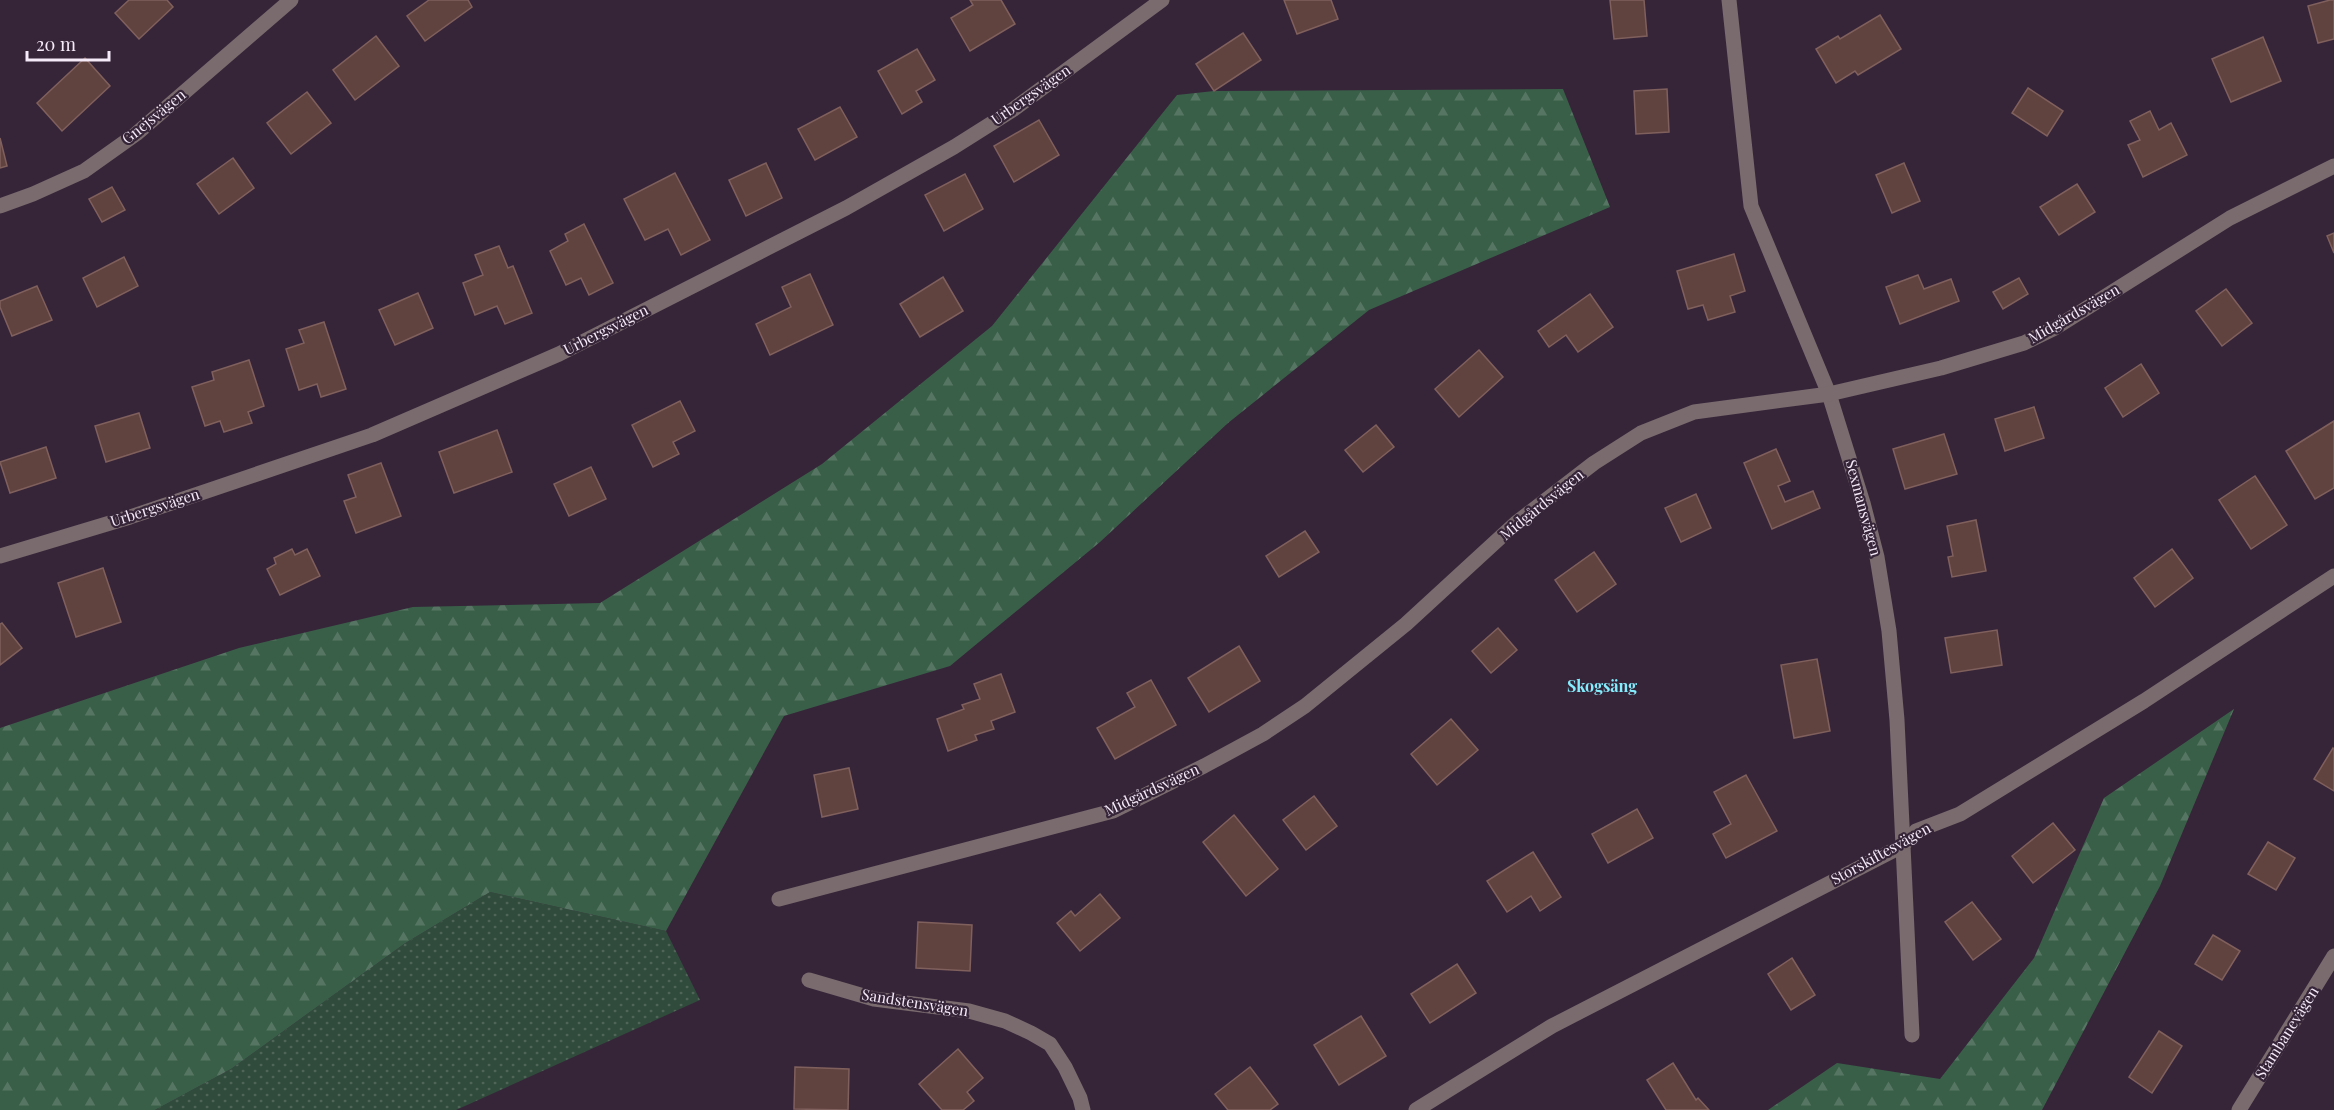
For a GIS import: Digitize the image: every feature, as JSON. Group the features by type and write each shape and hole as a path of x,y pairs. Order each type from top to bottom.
{"street":[{"name":"Gnejsvägen","path":"0,206 84,171 136,134 291,0"},
{"name":"Urbergsvägen","path":"0,556 130,517 372,435 559,354 846,208 954,147 1011,111 1162,0"},
{"name":"Sexmansvägen","path":"1729,0 1751,206 1830,394 1863,503 1876,557 1889,630 1897,720 1912,1035"},
{"name":"Midgårdsvägen","path":"778,900 1113,811 1263,734 1305,706 1406,624 1516,523 1594,463 1641,432 1694,412 1830,394 1941,368 2024,343 2055,328 2230,218 2334,166"},
{"name":"Storskiftesvägen","path":"1416,1110 1552,1026 1902,846 1916,831 1960,814 2144,701 2334,576"},
{"name":"Stambanevägen","path":"2239,1110 2334,956"},
{"name":"Sandstensvägen","path":"809,980 874,999 969,1011 1005,1021 1050,1044 1065,1068 1083,1110"}],"green space":[{"path":"1563,89 1610,207 1369,310 1228,423 1100,542 950,666 784,716 666,931 490,892 404,944 231,1069 155,1110 0,1110 0,728 239,648 413,607 600,603 822,464 992,326 1177,95 1214,91"},
{"path":"2234,709 2160,886 2042,1110 1768,1110 1837,1063 1940,1079 2034,958 2104,798"},
{"path":"490,892 666,931 700,1000 456,1110 155,1110 231,1069 404,944"}],"building":[{"path":"129,0 167,0 173,7 139,39 115,13"},
{"path":"429,0 468,0 472,7 425,41 407,16"},
{"path":"970,0 1001,0 1015,24 970,51 951,18 973,5"},
{"path":"1284,0 1331,0 1338,19 1297,34"},
{"path":"1610,0 1644,0 1647,36 1614,39"},
{"path":"2334,0 2334,39 2318,43 2308,6"},
{"path":"1880,15 1901,49 1858,75 1855,71 1836,83 1816,49 1838,36 1840,39"},
{"path":"1243,33 1261,60 1214,91 1196,64"},
{"path":"376,36 399,66 355,100 333,70"},
{"path":"2263,37 2281,81 2231,102 2212,59"},
{"path":"917,49 935,80 916,91 922,102 902,114 878,71"},
{"path":"85,58 110,86 62,131 37,103"},
{"path":"2028,88 2063,111 2047,136 2012,113"},
{"path":"1667,89 1669,132 1636,134 1634,91"},
{"path":"307,92 331,123 291,154 267,123"},
{"path":"840,107 857,137 815,160 798,129"},
{"path":"2150,111 2159,130 2171,123 2187,155 2143,177 2128,145 2140,140 2130,121"},
{"path":"1039,120 1059,155 1014,182 994,146"},
{"path":"0,138 7,166 0,168"},
{"path":"233,158 254,188 219,214 197,184"},
{"path":"766,163 782,198 746,216 729,180"},
{"path":"1904,163 1920,201 1892,213 1876,175"},
{"path":"675,173 710,240 681,255 668,229 645,240 624,199"},
{"path":"965,174 983,209 944,231 925,195"},
{"path":"2077,184 2095,212 2059,235 2040,207"},
{"path":"112,187 125,210 102,222 89,199"},
{"path":"584,224 613,283 589,295 581,278 566,285 550,251 568,241 565,234"},
{"path":"2334,233 2334,253 2327,236"},
{"path":"499,246 508,268 513,266 532,313 505,324 497,306 475,315 463,283 483,275 475,255"},
{"path":"1734,254 1745,291 1730,296 1735,312 1708,320 1703,305 1688,309 1677,271"},
{"path":"124,257 138,286 97,307 83,278"},
{"path":"810,274 833,325 770,355 756,324 791,307 782,287"},
{"path":"1918,275 1924,289 1951,279 1959,301 1900,324 1886,287"},
{"path":"943,277 963,311 920,337 900,304"},
{"path":"2019,278 2028,294 2003,309 1993,292"},
{"path":"37,286 52,320 12,336 0,307 0,301"},
{"path":"2226,289 2252,323 2222,346 2196,311"},
{"path":"418,293 433,328 395,345 379,310"},
{"path":"1590,294 1613,327 1578,352 1566,335 1549,347 1538,331"},
{"path":"324,322 346,389 321,397 317,384 299,390 286,349 304,343 299,330"},
{"path":"1479,350 1503,377 1459,417 1435,389"},
{"path":"249,360 264,406 248,412 252,423 224,432 220,421 205,426 192,387 214,380 212,372"},
{"path":"2141,364 2159,393 2123,417 2105,388"},
{"path":"680,401 695,431 673,442 679,454 653,467 632,425"},
{"path":"2034,407 2044,438 2005,451 1995,419"},
{"path":"139,413 150,448 106,462 95,426"},
{"path":"2334,421 2334,488 2315,499 2286,451"},
{"path":"1376,425 1394,447 1363,472 1345,450"},
{"path":"497,430 512,472 454,493 439,452"},
{"path":"1944,434 1957,474 1905,489 1893,449"},
{"path":"46,447 56,478 10,493 0,462"},
{"path":"1776,449 1790,481 1778,486 1785,502 1813,491 1820,508 1772,529 1744,463"},
{"path":"381,463 401,516 356,533 344,501 356,497 348,475"},
{"path":"591,467 606,499 569,516 554,484"},
{"path":"2255,476 2287,525 2251,549 2219,500"},
{"path":"1696,494 1711,528 1681,542 1665,508"},
{"path":"1976,520 1986,571 1952,577 1948,557 1953,556 1947,526"},
{"path":"1305,531 1319,552 1279,577 1266,556"},
{"path":"292,549 295,555 307,549 320,576 280,595 267,569 276,564 274,558"},
{"path":"2172,549 2193,578 2155,607 2134,578"},
{"path":"1594,552 1616,584 1577,612 1555,580"},
{"path":"103,568 121,622 76,637 58,583"},
{"path":"2,623 22,648 0,665 0,624"},
{"path":"1498,628 1517,650 1491,673 1472,651"},
{"path":"1997,630 2002,665 1951,673 1945,638"},
{"path":"1239,646 1260,681 1209,712 1188,678"},
{"path":"1817,659 1830,731 1794,738 1781,665"},
{"path":"1001,674 1015,712 991,721 994,729 975,735 977,740 948,751 937,719 964,709 962,705 980,699 974,684"},
{"path":"1151,680 1176,725 1115,759 1097,728 1135,707 1127,693"},
{"path":"1451,719 1478,750 1437,785 1411,754"},
{"path":"2334,749 2334,791 2314,779"},
{"path":"849,768 858,809 822,817 814,775"},
{"path":"1746,775 1777,831 1726,858 1713,834 1731,824 1714,792"},
{"path":"1314,796 1337,826 1306,850 1283,820"},
{"path":"1637,809 1653,838 1608,863 1592,834"},
{"path":"1234,815 1278,869 1246,896 1203,842"},
{"path":"2053,823 2075,850 2033,883 2012,856"},
{"path":"2268,842 2295,858 2276,890 2248,874"},
{"path":"1533,852 1561,897 1540,911 1531,896 1507,912 1487,881"},
{"path":"1100,894 1120,918 1080,951 1057,923 1071,911 1075,916"},
{"path":"1972,902 2001,939 1973,960 1945,922"},
{"path":"918,922 972,925 970,971 916,968"},
{"path":"2213,935 2240,951 2222,980 2195,964"},
{"path":"1792,958 1815,995 1791,1010 1768,974"},
{"path":"1457,964 1476,993 1430,1023 1411,994"},
{"path":"1361,1016 1386,1056 1339,1085 1314,1045"},
{"path":"2159,1031 2182,1046 2152,1093 2129,1077"},
{"path":"958,1049 983,1078 967,1092 974,1101 963,1110 942,1110 919,1084"},
{"path":"1673,1063 1696,1100 1698,1098 1709,1110 1666,1110 1647,1080"},
{"path":"795,1067 849,1069 848,1110 794,1109"},
{"path":"1250,1067 1278,1104 1270,1110 1228,1110 1215,1094"}],"district":[{"name":"Skogsäng","path":"1602,686"}]}
